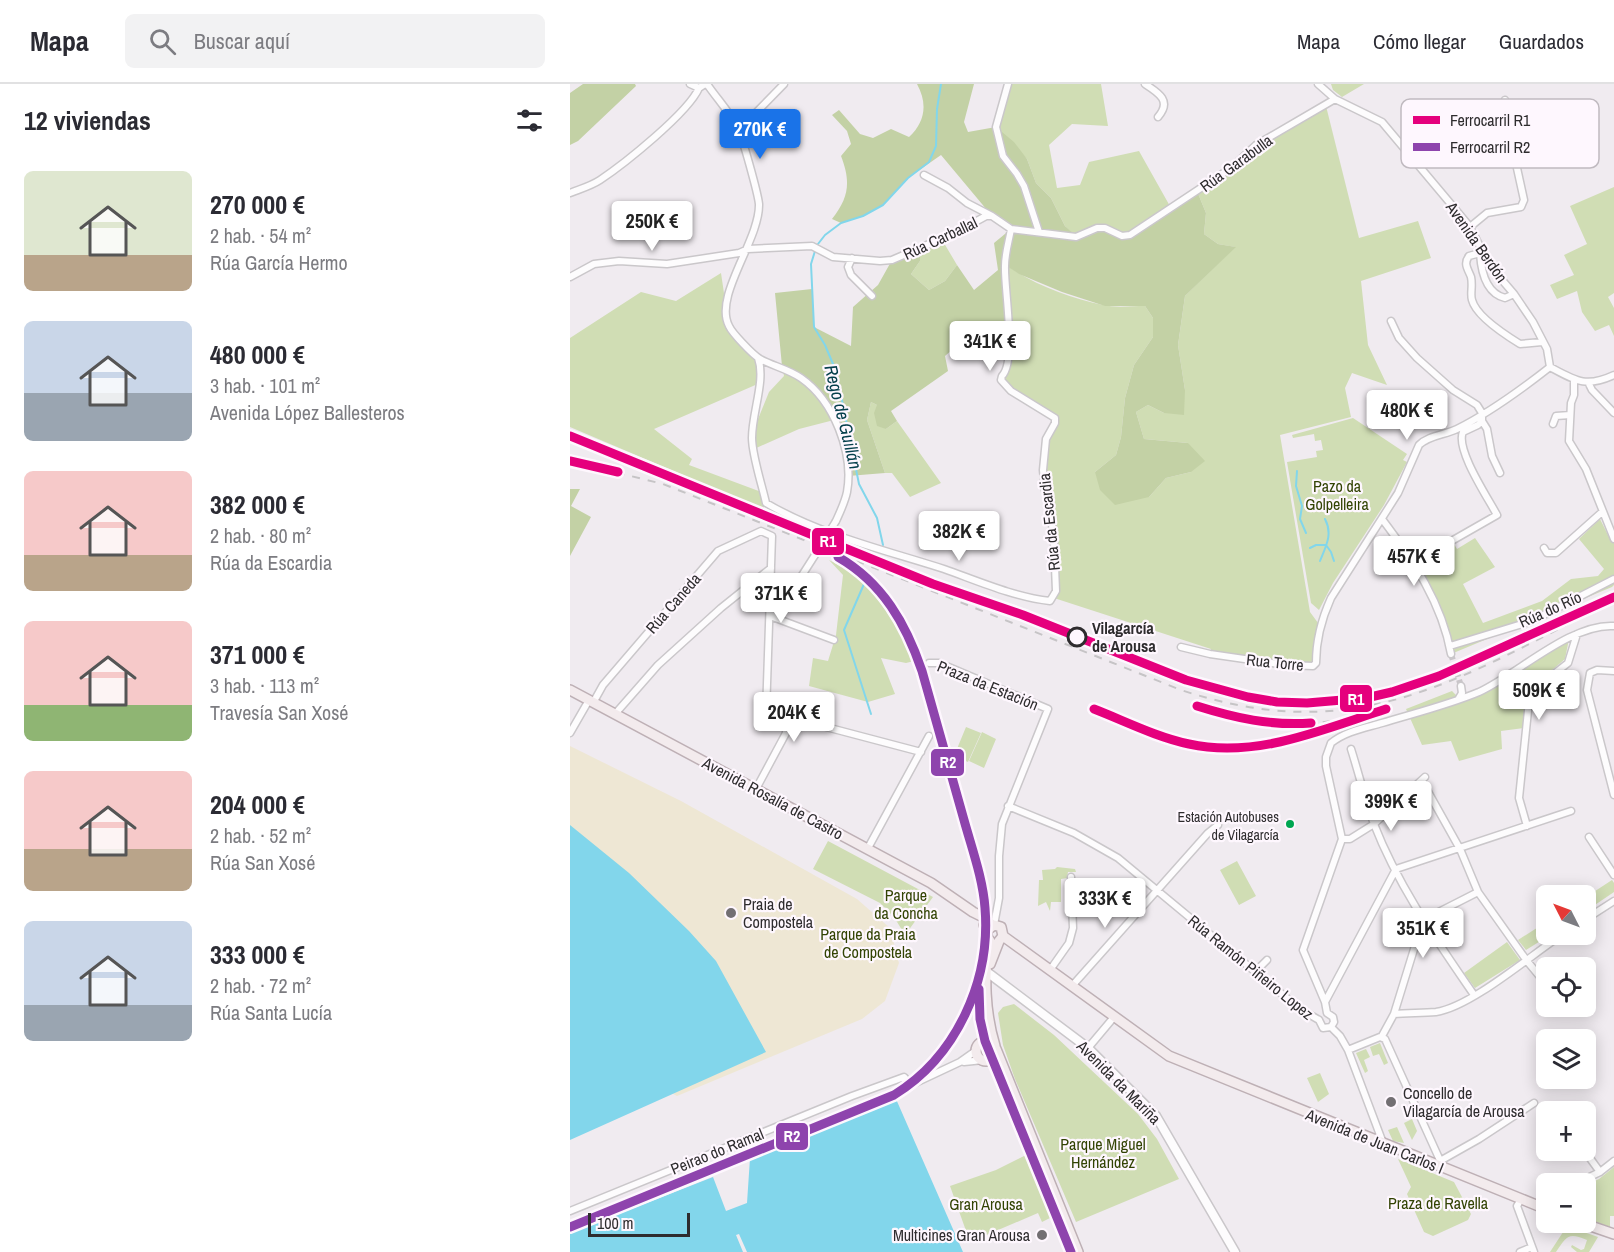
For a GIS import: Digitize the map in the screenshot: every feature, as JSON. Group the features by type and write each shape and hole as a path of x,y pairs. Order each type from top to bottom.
{"main road":[{"name":"Avenida Rosalía de Castro","path":"570,690 937,886 985,918 995,932 1072,986"},
{"path":"995,932 987,972 988,1021 995,1048 1078,1252"},
{"name":"Avenida de Juan Carlos I","path":"1072,986 1153,1047 1169,1056 1383,1144 1441,1164 1519,1202 1536,1205"},
{"path":"988,1021 978,1047 978,1056 1003,1067"},
{"path":"978,1047 988,1041 995,1048 995,1056 986,1060"},
{"path":"1596,1228 1614,1234"}],"street":[{"path":"690,84 704,85 739,130 759,204 748,249 726,298 725,314 729,327 758,358 782,366 817,392 834,420 848,461 844,504 836,521 785,602 770,616"},
{"path":"739,130 784,84"},
{"path":"1008,84 996,127 1003,156 1024,186 1039,232"},
{"path":"1145,84 1162,95 1165,101 1163,111 1158,117"},
{"name":"Avenida Berdón","path":"1318,84 1335,99 1382,122 1401,145"},
{"path":"570,193 598,182 623,164 663,129 704,85"},
{"name":"Rúa Garabulla","path":"1139,231 1184,198 1231,168 1256,146 1335,99"},
{"name":"Avenida Berdón","path":"1421,168 1470,227 1481,252 1533,322 1547,349 1550,367"},
{"path":"1470,227 1487,213 1521,207 1524,200 1517,168"},
{"name":"Rúa Carballal","path":"924,175 1011,229 1076,237 1097,228 1105,228 1122,236 1139,231"},
{"name":"Rúa Carballal","path":"570,277 594,264 619,261 667,264 739,253 748,249 812,246 833,257 892,260 955,233 986,216 992,216"},
{"name":"Rúa da Escardia","path":"758,358 761,367 760,383 752,420 752,442 766,503 782,513 836,534 1039,600 1050,601 1054,598 1056,591 1054,542 1043,470 1046,439 1055,423 1055,418 1011,391 1001,380 1008,355 1009,323 1005,264 1011,229"},
{"path":"1514,294 1505,298 1500,297 1486,282 1481,272 1481,252 1469,256 1466,260 1473,286 1472,301 1476,308 1488,321 1520,344 1542,342"},
{"path":"852,258 848,267 851,275 872,296"},
{"path":"1391,321 1399,338 1417,358 1453,390 1477,405 1482,413 1482,421 1487,429 1492,456 1500,473"},
{"path":"1452,654 1438,606 1413,563 1382,519 1398,494 1419,445 1424,440 1456,430 1523,389 1550,367 1574,380 1589,384 1614,375"},
{"path":"1574,380 1569,441 1586,469 1614,539"},
{"path":"1589,384 1614,413"},
{"path":"1553,424 1556,416 1570,415"},
{"path":"1413,563 1497,515 1467,459 1462,439 1463,432 1482,421"},
{"path":"1544,548 1547,553 1556,553 1602,512"},
{"name":"Rua Torre","path":"1181,647 1286,665 1312,666 1316,663 1325,611 1331,598 1382,519"},
{"name":"Rúa Caneda","path":"570,733 603,685 718,551 761,531 772,536 771,568"},
{"path":"771,568 766,713 780,719 800,721 921,752"},
{"path":"615,714 658,665 720,608 771,568"},
{"name":"Rúa do Río","path":"1450,646 1532,621 1614,579"},
{"path":"770,616 834,640"},
{"path":"1331,1027 1333,1017 1327,1013 1325,1002 1303,950 1342,839 1326,766 1326,757 1332,743 1338,737 1349,733 1436,707 1480,691 1577,634 1603,626 1614,626"},
{"path":"1527,826 1519,798 1529,701 1536,688 1568,663 1577,634"},
{"name":"Praza da Estación","path":"929,663 939,663 1048,709 1008,806"},
{"path":"1614,670 1597,670 1590,673 1587,690 1614,795"},
{"path":"1459,698 1462,693 1461,686"},
{"path":"756,789 786,734 786,725 780,719"},
{"path":"868,849 929,736"},
{"path":"1351,749 1374,824 1396,869 1423,920 1474,995"},
{"path":"1342,839 1350,840 1374,824 1424,779 1460,849 1478,892 1536,972"},
{"path":"995,932 1000,839 1008,806"},
{"name":"Rúa Ramón Piñeiro Lopez","path":"1008,806 1074,833 1104,849 1157,889 1300,1010 1318,1020"},
{"path":"1325,1002 1396,869 1572,811"},
{"path":"1072,986 1208,832 1218,825"},
{"path":"1589,837 1614,875"},
{"path":"1050,970 1069,943 1074,927 1071,877"},
{"path":"1348,1050 1382,1036 1394,1014 1423,920 1478,892"},
{"path":"1596,913 1614,901"},
{"path":"1394,1014 1437,1012 1456,1006 1548,945"},
{"path":"1255,972 1267,960"},
{"name":"Avenida da Mariña","path":"987,972 1088,1048 1156,1116 1235,1252"},
{"path":"1327,1013 1322,1014 1318,1020 1323,1028 1331,1027"},
{"path":"1088,1048 1114,1017"},
{"path":"1331,1027 1340,1036 1348,1050 1383,1144"},
{"path":"1382,1036 1441,1164 1534,1103"},
{"name":"Peirao do Ramal","path":"570,1210 852,1096 904,1077 911,1084 960,1062 978,1047"},
{"name":"Peirao do Ramal","path":"960,1062 986,1060"},
{"path":"1592,1161 1600,1172"},
{"path":"1596,1174 1614,1161"},
{"path":"1519,1202 1533,1250 1520,1252"}],"green space":[{"path":"583,84 635,84 636,86 578,141 570,145 570,93"},
{"path":"917,84 974,84 964,122 968,132 996,127 1014,142 1027,159 1036,183 1051,198 1065,226 1076,236 1097,228 1130,235 1197,191 1206,213 1204,234 1218,244 1236,247 1185,296 1178,345 1185,390 1184,415 1164,413 1148,405 1136,412 1144,439 1188,443 1205,461 1191,472 1166,478 1149,497 1115,505 1100,490 1095,472 1116,455 1121,437 1125,398 1134,365 1153,337 1153,318 1145,306 1105,306 1062,292 1019,274 1005,265 1008,355 1002,349 962,341 945,356 948,371 891,411 897,421 886,429 877,426 874,413 877,405 871,402 867,420 885,473 848,476 842,443 829,409 813,388 782,366 775,293 812,289 814,327 851,346 853,307 878,285 892,260 920,247 920,261 911,274 929,290 945,281 957,265 974,290 998,270 994,243 1011,229 987,210 941,155 908,178 883,205 863,216 841,223 832,219 842,204 847,189 841,156 851,144 847,131 832,115 839,110 860,134 873,138 891,129 909,137 919,125 924,106"},
{"path":"1008,84 1101,84 1108,126 1072,124 1049,145 1057,188 1080,185 1089,162 1139,151 1171,208 1130,235 1076,237 1065,226 1051,198 1036,183 1027,159 996,127"},
{"path":"1331,84 1364,84 1342,97 1333,90"},
{"path":"1326,106 1359,238 1418,221 1431,258 1361,281 1368,345 1387,385 1352,373 1345,388 1351,417 1280,435 1310,612 1321,627 1313,666 1210,654 1211,649 1054,598 1049,498 1043,478 1043,468 1046,447 1055,418 1011,391 1002,376 1007,366 1005,264 1039,284 1078,298 1108,306 1145,306 1153,318 1153,337 1134,365 1125,398 1121,437 1116,455 1095,472 1149,497 1166,478 1191,472 1188,443 1144,439 1136,412 1148,405 1164,413 1185,390 1178,345 1185,296 1235,247 1218,244 1204,234 1206,213 1197,191 1256,145"},
{"path":"1614,187 1614,293 1608,297 1614,308 1614,336 1609,325 1595,331 1582,312 1577,291 1557,299 1550,285 1574,275 1564,255 1587,244 1570,206"},
{"path":"941,238 957,265 945,281 929,290 911,274 920,261 920,247"},
{"path":"721,273 729,327 758,358 760,383 654,429 692,459 689,465 764,493 766,503 763,509 570,427 570,338 641,292 676,301"},
{"path":"782,366 817,392 834,420 799,429 754,449 752,434 769,392 784,376"},
{"path":"871,402 877,405 886,429 897,421 941,483 910,497 892,473 885,473 867,420"},
{"name":"Pazo da Golpelleira","path":"1353,418 1407,454 1403,460 1407,462 1384,505 1333,583 1319,610 1311,603 1287,462 1317,457 1316,451 1323,450 1321,440 1315,441 1314,434 1293,438 1292,435"},
{"path":"570,489 580,489 571,506 591,517 570,556"},
{"path":"1600,519 1609,537 1614,536 1614,585 1612,587 1451,654 1438,606 1413,563 1452,541 1457,549 1475,538 1495,567 1463,584 1483,623 1542,601 1571,579 1598,576 1604,569 1579,539"},
{"path":"829,560 848,570 869,589 895,624 914,661 906,663 881,658 895,694 868,702 809,686 813,658 828,661 836,635 843,575"},
{"path":"1569,639 1565,659 1524,697 1524,728 1501,731 1502,749 1459,761 1451,741 1422,745 1406,709 1452,691 1459,698 1467,696"},
{"path":"966,727 981,733 968,762 954,756"},
{"path":"982,732 996,739 984,768 969,761"},
{"name":"Parque da Concha","path":"828,841 933,897 905,935 894,917 880,903 813,869"},
{"path":"1237,861 1256,896 1239,905 1220,870"},
{"path":"1057,867 1075,869 1076,872 1068,872 1067,878 1061,879 1061,902 1051,902 1050,911 1046,902 1038,906 1039,880 1043,880 1042,870"},
{"path":"1612,880 1614,883 1614,892 1596,904 1596,890"},
{"path":"1536,928 1536,944 1526,950 1518,940"},
{"path":"1507,942 1520,960 1475,988 1464,973"},
{"name":"Parque Miguel Hernández","path":"1014,1004 1054,1035 1138,1114 1157,1139 1179,1179 1076,1222 1015,1079 1003,1045 998,1013 1003,1007"},
{"path":"1380,1043 1388,1063 1384,1065 1379,1054 1373,1056 1370,1047"},
{"path":"1366,1049 1370,1057 1364,1060 1368,1071 1365,1073 1356,1053"},
{"path":"1320,1073 1329,1094 1318,1102 1307,1078"},
{"path":"1412,1119 1417,1131 1412,1140 1404,1123"},
{"path":"1397,1127 1404,1143 1393,1141 1388,1130"},
{"name":"Gran Arousa","path":"1028,1154 1054,1216 1042,1222 1038,1213 970,1242 950,1186 996,1170"},
{"name":"Praza de Ravella","path":"1398,1159 1454,1182 1471,1214 1468,1220 1433,1236 1424,1232 1407,1194 1411,1187"},
{"path":"1614,1167 1614,1216 1610,1216 1610,1227 1596,1222 1596,1180"},
{"path":"1562,1233 1587,1233 1598,1237 1589,1252 1577,1252 1571,1247 1572,1245 1581,1250 1584,1249 1587,1240 1572,1236 1566,1239 1556,1252 1550,1252"}],"sand":[{"name":"Praia de Compostela","path":"570,746 681,801 857,899 890,928 899,963 885,1001 862,1019 677,1096 650,1081 570,898"}],"water":[{"path":"570,825 629,873 689,931 716,961 766,1052 570,1140"},
{"path":"896,1099 963,1252 747,1252 739,1234 736,1235 743,1252 570,1252 570,1233 713,1177 726,1211 747,1203 750,1158"}],"waterway":[{"name":"Rego de Guillán","path":"818,244 825,235 841,223 863,216 883,205 908,178 929,162 936,146 937,109 941,84"},
{"name":"Rego de Guillán","path":"815,251 811,264 814,327 836,371 859,484 877,518 883,545"},
{"path":"1297,471 1296,486 1302,506 1300,519 1306,533"},
{"path":"1320,561 1329,535 1325,519"},
{"path":"1310,548 1316,545 1326,545 1334,561"},
{"name":"Rego de Guillán","path":"864,584 844,630 871,714"}],"tunnel":[{"path":"1451,654 1461,686"}],"railway":[{"path":"570,461 663,484 1181,690 1239,705 1293,712 1343,710 1390,701 1437,686 1484,666 1585,615"},
{"path":"570,1227 894,1095 916,1079 935,1060 952,1038 965,1015 982,963 985,908 980,875 922,671 910,641 887,600 853,566"},
{"path":"1197,706 1230,716 1279,724 1313,724 1330,721"},
{"path":"1094,709 1176,741 1212,748 1236,748 1284,741 1376,712"},
{"path":"979,988 980,1019 985,1041 1071,1252"}],"rail line":[{"name":"R1","path":"570,436 933,584 1023,615 1186,680 1248,697 1277,702 1307,703 1366,698 1392,692 1439,676 1614,597"},
{"name":"R1","path":"570,461 618,472"},
{"name":"R2","path":"570,1227 894,1095 916,1079 935,1060 952,1038 965,1015 982,963 985,935 984,897 977,864 916,654 900,621 880,592 854,567 838,557"},
{"name":"R1","path":"1197,706 1253,720 1311,723"},
{"name":"R1","path":"1094,709 1177,741 1214,748 1240,748 1289,740 1386,709"},
{"name":"R2","path":"979,989 980,1019 985,1041 1071,1252"}],"place":[{"name":"Vilagarcía de Arousa","path":"1077,637"},
{"name":"Estación Autobuses de Vilagarcía","path":"1290,824"},
{"name":"Praia de Compostela","path":"731,913"},
{"name":"Concello de Vilagarcía de Arousa","path":"1391,1102"},
{"name":"Multicines Gran Arousa","path":"1042,1235"}],"park label":[{"name":"Parque da Praia de Compostela","path":"868,943"}]}
